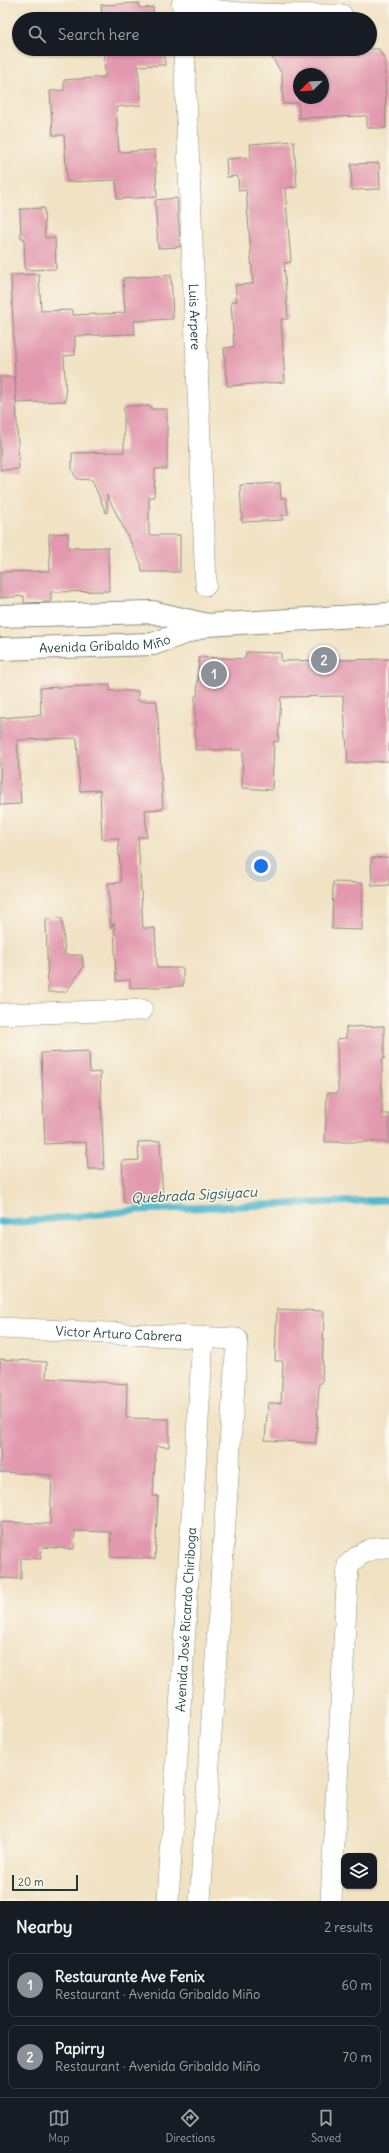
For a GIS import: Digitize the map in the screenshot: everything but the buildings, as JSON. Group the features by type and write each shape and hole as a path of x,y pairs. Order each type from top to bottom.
{"street":[{"path":"182,8 234,12"},
{"name":"Luis Arpere","path":"184,56 206,585"},
{"name":"Avenida Gribaldo Miño","path":"0,616 152,612 207,624 389,614"},
{"name":"Avenida Gribaldo Miño","path":"0,649 153,644 207,624"},
{"path":"0,1014 142,1010"},
{"name":"Victor Arturo Cabrera","path":"0,1328 203,1339 237,1339 203,1860"},
{"name":"Avenida José Ricardo Chiriboga","path":"168,1901 203,1339"},
{"path":"331,1901 348,1565 359,1554 377,1547 389,1547"},
{"path":"171,1859 203,1860 200,1901"}],"waterway":[{"name":"Quebrada Sigsiyacu","path":"0,1222 12,1223 140,1210 389,1200"}],"place":[{"name":"Papirry","path":"324,660"},
{"name":"Restaurante Ave Fenix","path":"214,674"}]}
